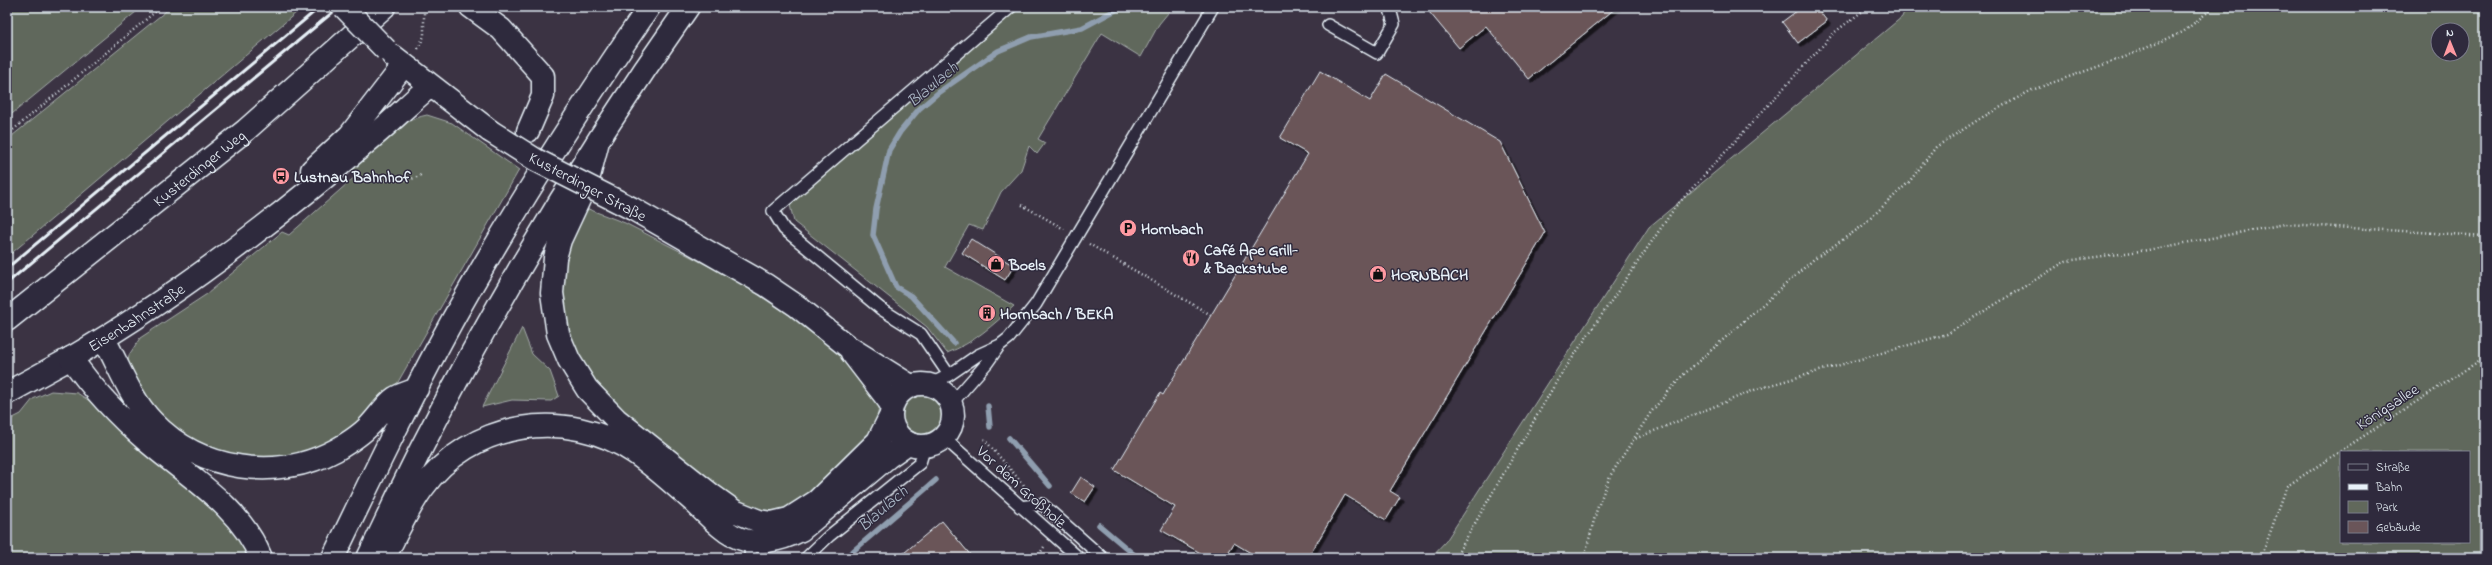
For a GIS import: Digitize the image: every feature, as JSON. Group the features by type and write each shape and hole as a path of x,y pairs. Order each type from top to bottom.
{"main road":[{"name":"Kusterdinger Straße","path":"344,7 403,66 490,131 536,160 632,209 766,285 798,306 847,346 920,385"},
{"name":"Kusterdinger Weg","path":"7,320 246,130 384,7"},
{"path":"471,7 501,29 543,76 543,96 528,131"},
{"path":"333,558 417,389 487,261 573,121 649,7"},
{"path":"368,558 422,447 478,342 546,223 598,141 688,7"},
{"name":"Eisenbahnstraße","path":"258,230 279,201 350,135 403,66"},
{"name":"Eisenbahnstraße","path":"7,393 104,339 189,282 258,230 340,164 430,86"},
{"path":"384,558 423,488 442,467 457,454 493,435 532,425 556,425 581,428 608,438 634,452 750,550 770,542 786,538 801,530 888,457 926,443 952,424 951,404 939,389 920,385 896,397 878,441 817,501 789,519 772,522 747,517 729,507 611,414 588,389 569,360 558,334 552,293 555,258 560,240 588,180 598,141"},
{"path":"104,339 138,403 152,422 180,445 193,452 240,467 278,468 298,465 317,458 351,441 368,427 394,398 417,389"},
{"name":"Kusterdinger Straße","path":"847,346 891,411"},
{"path":"71,358 84,377 126,421 224,505 251,537 261,558"},
{"path":"891,411 893,428 899,437 926,443"}],"lane":[{"path":"949,375 921,334 881,309 790,234 784,229 773,211 1011,7"},
{"path":"920,385 949,375 978,355 1000,345 1009,338 1036,304 1213,7"},
{"path":"1328,25 1377,53 1394,24 1390,9 1387,7"},
{"path":"951,404 987,363 1000,345"},
{"path":"806,558 828,536 920,463 926,443"},
{"name":"Vor dem Großholz","path":"926,443 1020,506 1079,558"},
{"path":"1020,506 1042,504 1103,558"},
{"path":"826,510 828,536"}],"path":[{"path":"7,134 161,7"},
{"path":"419,48 424,36 424,7"},
{"path":"1455,558 1558,379 1676,206 1835,32 1868,7"},
{"path":"1584,558 1597,509 1610,476 1650,412 1682,376 1813,260 1861,226 1909,182 1936,147 1981,118 2032,90 2126,57 2183,32 2214,7"},
{"path":"340,164 360,180 410,179 417,178 422,174"},
{"path":"1022,205 1211,315"},
{"path":"1632,440 1757,389 1946,334 2066,261 2148,250 2284,224 2485,236"},
{"name":"Königsallee","path":"2341,451 2485,357"},
{"path":"984,439 1016,477 1042,504"},
{"name":"Königsallee","path":"2261,558 2287,486 2340,451"}],"green space":[{"path":"7,7 142,7 7,118"},
{"path":"171,7 303,7 7,257 7,140"},
{"path":"1011,7 1173,7 1159,24 1141,57 1102,33 1038,139 1045,143 1037,154 1029,146 1021,170 1001,192 983,230 969,225 945,267 1014,306 975,339 947,353 927,327 794,222 790,205 797,191"},
{"path":"1906,7 2485,7 2485,558 1430,558 1446,541 1649,227 1902,17"},
{"path":"427,115 452,123 519,170 398,382 378,410 360,426 294,461 228,460 162,423 127,370 129,355 140,338 207,294 282,232 289,235 357,175 348,171 384,138 405,123"},
{"path":"583,207 625,223 736,280 809,328 841,354 877,395 879,408 873,435 810,498 776,513 745,507 649,436 596,388 570,345 561,308 562,262"},
{"path":"522,328 532,354 550,371 559,396 551,401 512,400 482,407"},
{"path":"51,391 77,393 101,408 214,508 238,533 251,558 7,558 7,421 21,414 33,399"},
{"path":"922,395 930,397 936,401 940,407 942,415 940,423 936,429 930,433 922,435 914,433 908,429 904,423 902,415 904,407 908,401 914,397"}],"building":[{"path":"1425,7 1617,7 1529,79 1486,26 1459,48"},
{"path":"1802,7 1816,7 1827,21 1798,43 1782,22"},
{"name":"HORNBACH","path":"1320,71 1370,101 1386,74 1500,142 1545,233 1390,491 1400,497 1386,520 1345,495 1308,558 1259,558 1234,543 1225,558 1209,558 1161,530 1175,507 1114,470 1160,393 1163,395 1308,154 1280,138"},
{"path":"971,239 1014,266 1005,280 962,253"},
{"path":"1081,477 1095,487 1085,502 1071,493"},
{"path":"942,521 973,558 898,558"}],"waterway":[{"name":"Blaulach","path":"954,343 911,296 896,287 873,235 876,209 889,150 900,132 919,109 939,92 998,51 1031,37 1082,28 1121,7"},
{"name":"Blaulach","path":"988,406 990,427"},
{"path":"1009,438 1050,486"},
{"name":"Blaulach","path":"845,558 936,480"},
{"path":"1099,525 1138,558"}],"railway":[{"path":"7,268 320,7"},
{"path":"7,283 339,7"}],"place":[{"name":"Lustnau Bahnhof","path":"281,176"},
{"name":"Hornbach","path":"1128,228"},
{"name":"Café Ape Grill- & Backstube","path":"1191,258"},
{"name":"Boels","path":"996,264"},
{"name":"HORNBACH","path":"1378,274"},
{"name":"Hornbach / BEKA","path":"987,313"}]}
